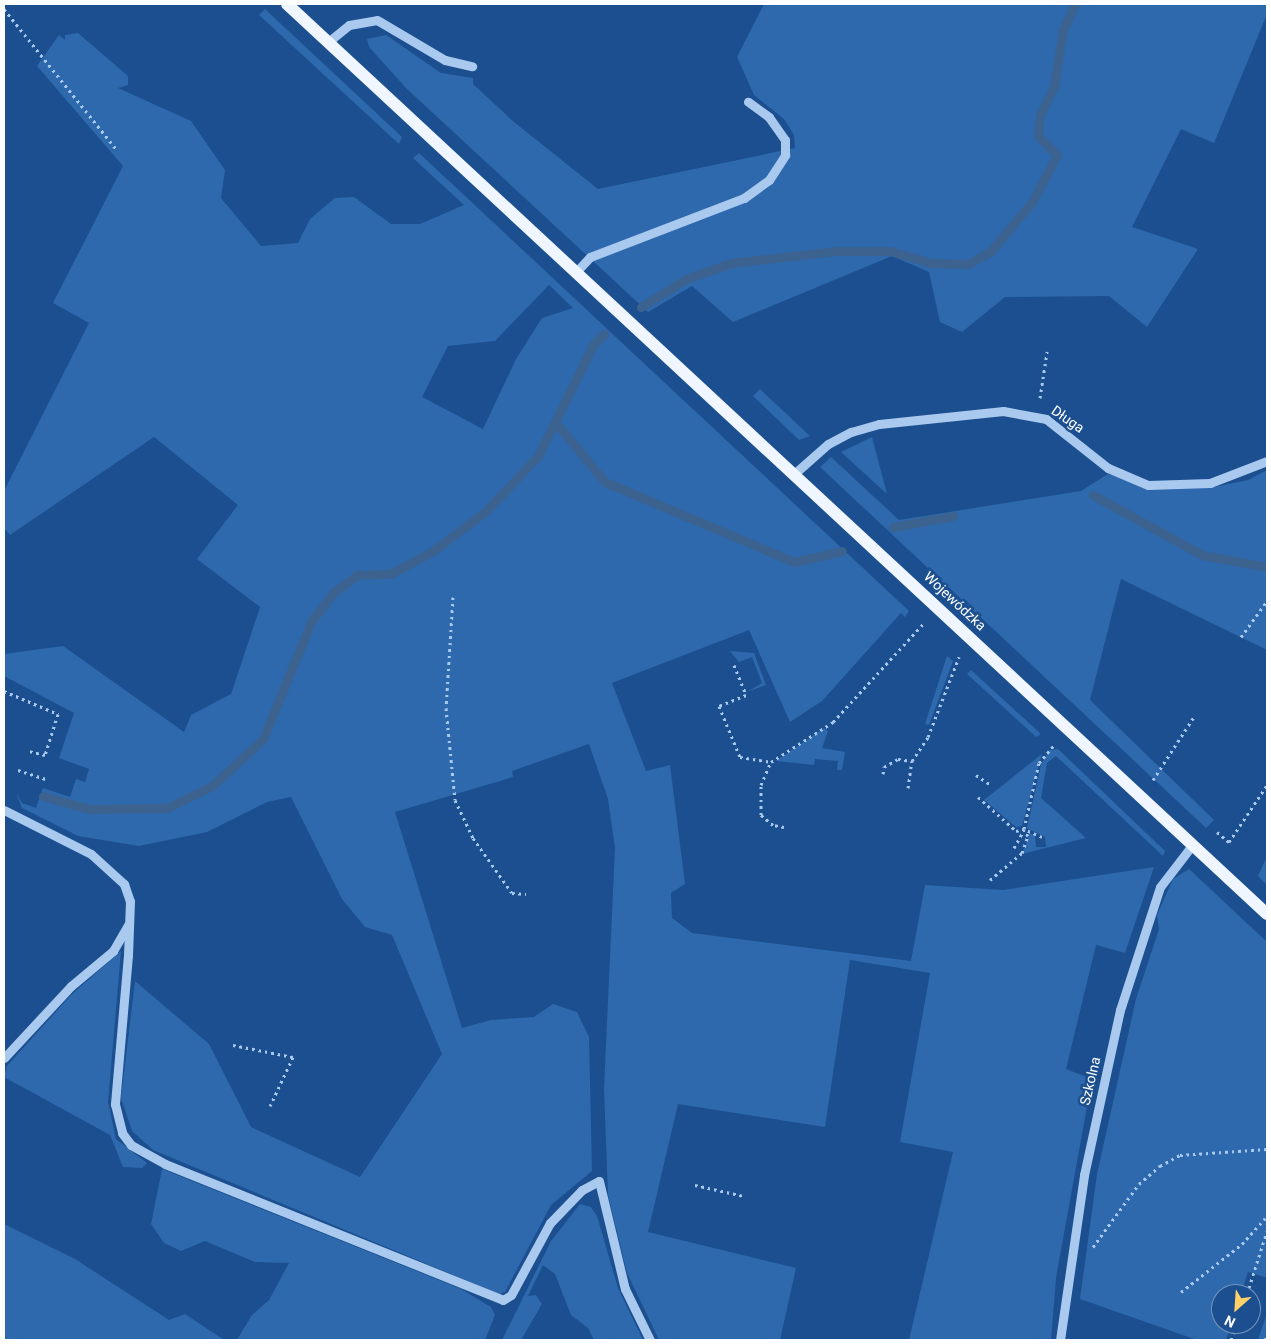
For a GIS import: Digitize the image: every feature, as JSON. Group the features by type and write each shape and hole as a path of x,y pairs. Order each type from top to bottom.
{"main road":[{"name":"Wojewódzka","path":"287,4 1267,914"}],"street":[{"path":"328,42 349,25 377,20 446,60 472,66"},
{"path":"576,272 590,257 744,198 770,180 785,155 785,140 769,116 748,102"},
{"name":"Długa","path":"794,474 828,444 879,424 1003,411 1034,415 1069,434 1108,468 1148,485 1210,483 1267,461"},
{"path":"4,810 65,838 110,869 124,884 130,920 115,1104 122,1133 147,1155 503,1300 511,1295 550,1223 582,1190 599,1181 625,1289 650,1340"},
{"name":"Szkolna","path":"1060,1340 1090,1140 1134,962 1160,887 1193,844"},
{"path":"4,1058 71,986 113,951 130,920"}],"path":[{"path":"4,9 117,150"},
{"path":"1034,415 1047,352"},
{"path":"453,596 446,708 455,800 473,838 512,894 526,894"},
{"path":"1241,637 1267,601"},
{"path":"784,827 773,825 761,815 761,785 770,762 834,722 918,630"},
{"path":"908,788 912,761 928,737 955,663"},
{"path":"734,665 746,695 719,706 740,757 770,762"},
{"path":"4,691 58,714 45,755 29,751"},
{"path":"1161,769 1195,715"},
{"path":"1014,848 1024,829 1039,763 1049,750"},
{"path":"883,774 884,767 898,759 912,761"},
{"path":"18,770 46,779"},
{"path":"976,775 991,785"},
{"path":"1217,832 1229,842 1267,785"},
{"path":"978,797 1016,831 1024,829 1042,837"},
{"path":"990,880 1022,853 1028,836 1024,829"},
{"path":"233,1045 293,1058 270,1106"},
{"path":"1072,1257 1096,1245 1122,1205 1160,1166 1180,1155 1267,1149"},
{"path":"695,1185 744,1196"},
{"path":"1181,1292 1242,1244 1267,1216"},
{"path":"1249,1284 1267,1231"},
{"path":"1265,1340 1267,1335"}],"shaded area":[{"path":"764,4 1267,4 1267,14 1214,143 1181,129 1132,227 1198,249 1147,327 1109,296 1005,297 962,332 940,322 929,272 892,256 733,322 692,286 648,312 407,89 369,47 367,39 386,35 441,73 473,78 473,84 514,122 598,189 795,148 794,135 784,119 754,95 737,57"},
{"path":"265,9 402,137 399,144 259,15"},
{"path":"78,33 128,76 128,85 118,88 191,121 225,170 221,198 261,246 298,243 310,219 335,198 354,197 391,224 420,224 464,205 413,158 419,153 909,611 905,617 901,613 822,701 790,722 749,630 612,683 646,771 670,765 685,884 671,893 672,918 692,933 911,961 925,885 1003,890 1154,867 1125,953 1096,945 1066,1069 1092,1079 1056,1278 1051,1340 909,1340 953,1152 900,1142 930,973 850,960 825,1127 678,1104 648,1232 796,1268 780,1340 659,1340 627,1273 608,1195 604,1088 615,848 608,799 589,744 512,771 513,777 395,812 462,1028 491,1020 534,1017 553,1004 577,1012 589,1037 592,1171 551,1205 505,1292 499,1294 153,1150 132,1131 121,1098 135,981 209,1044 251,1127 360,1177 442,1054 392,935 365,927 342,899 291,797 267,802 207,832 139,846 78,836 22,808 16,793 22,803 36,808 43,788 70,797 76,779 85,782 89,769 59,758 74,713 4,676 4,654 63,646 184,732 191,715 231,694 260,607 197,559 238,505 154,437 10,535 4,528 4,491 89,323 53,303 123,166 37,66 59,35 65,40 65,35","holes":["549,285 573,308 542,318 516,359 483,429 422,397 448,346 495,341"]},
{"path":"760,389 810,436 799,440 753,396"},
{"path":"872,437 887,494 841,452"},
{"path":"831,457 899,520 1081,491 1108,474 1167,489 1214,487 1248,480 1267,470 1267,650 1121,579 1090,700 1214,820 1206,828 820,467"},
{"path":"730,651 754,653 766,685 747,692 762,683 752,657 739,662"},
{"path":"947,656 953,661 929,725 925,724"},
{"path":"971,670 1040,735 1036,737 967,674"},
{"path":"824,728 828,731 822,748 845,752 842,770 837,770 838,761 815,759 814,765 776,761"},
{"path":"1058,749 1165,851 1163,856 1056,756 1047,763 1041,798 1086,838 1022,854 1030,833 1035,836 1036,847 1046,847 1045,837 1027,828 1041,765 1049,750"},
{"path":"1042,754 1022,826 1016,827 984,800"},
{"path":"1267,856 1266,866 1267,885 1258,876"},
{"path":"1189,869 1267,942 1267,1278 1248,1272 1244,1284 1211,1284 1211,1334 1228,1334 1226,1340 1197,1340 1080,1299 1097,1174 1136,999 1159,929 1157,915 1173,879"},
{"path":"121,951 108,1102 116,1139 147,1163 142,1168 123,1167 110,1135 4,1077 7,1066 70,996"},
{"path":"162,1169 461,1289 491,1307 495,1315 485,1340 237,1340 252,1315 269,1300 289,1263 255,1262 205,1241 181,1251 164,1243 151,1224"},
{"path":"580,1204 591,1207 597,1216 618,1288 643,1340 594,1340 588,1328 571,1315 555,1274 543,1265 528,1296 536,1295 542,1304 521,1340 502,1340 551,1241"},
{"path":"4,1224 75,1259 169,1320 185,1314 224,1340 4,1340"},
{"path":"1267,1313 1267,1340 1258,1340"}],"waterway":[{"path":"641,307 686,279 731,263 837,251 890,251 931,263 968,264 990,252 1032,202 1057,155 1038,136 1040,115 1054,86 1063,30 1075,4"},
{"path":"43,796 89,809 167,808 212,786 263,739 311,622 334,592 357,575 390,574 433,551 486,511 538,456 593,345 604,334"},
{"path":"557,424 605,482 794,562 842,551"},
{"path":"1093,495 1202,555 1267,567"},
{"path":"893,527 953,516"}]}
